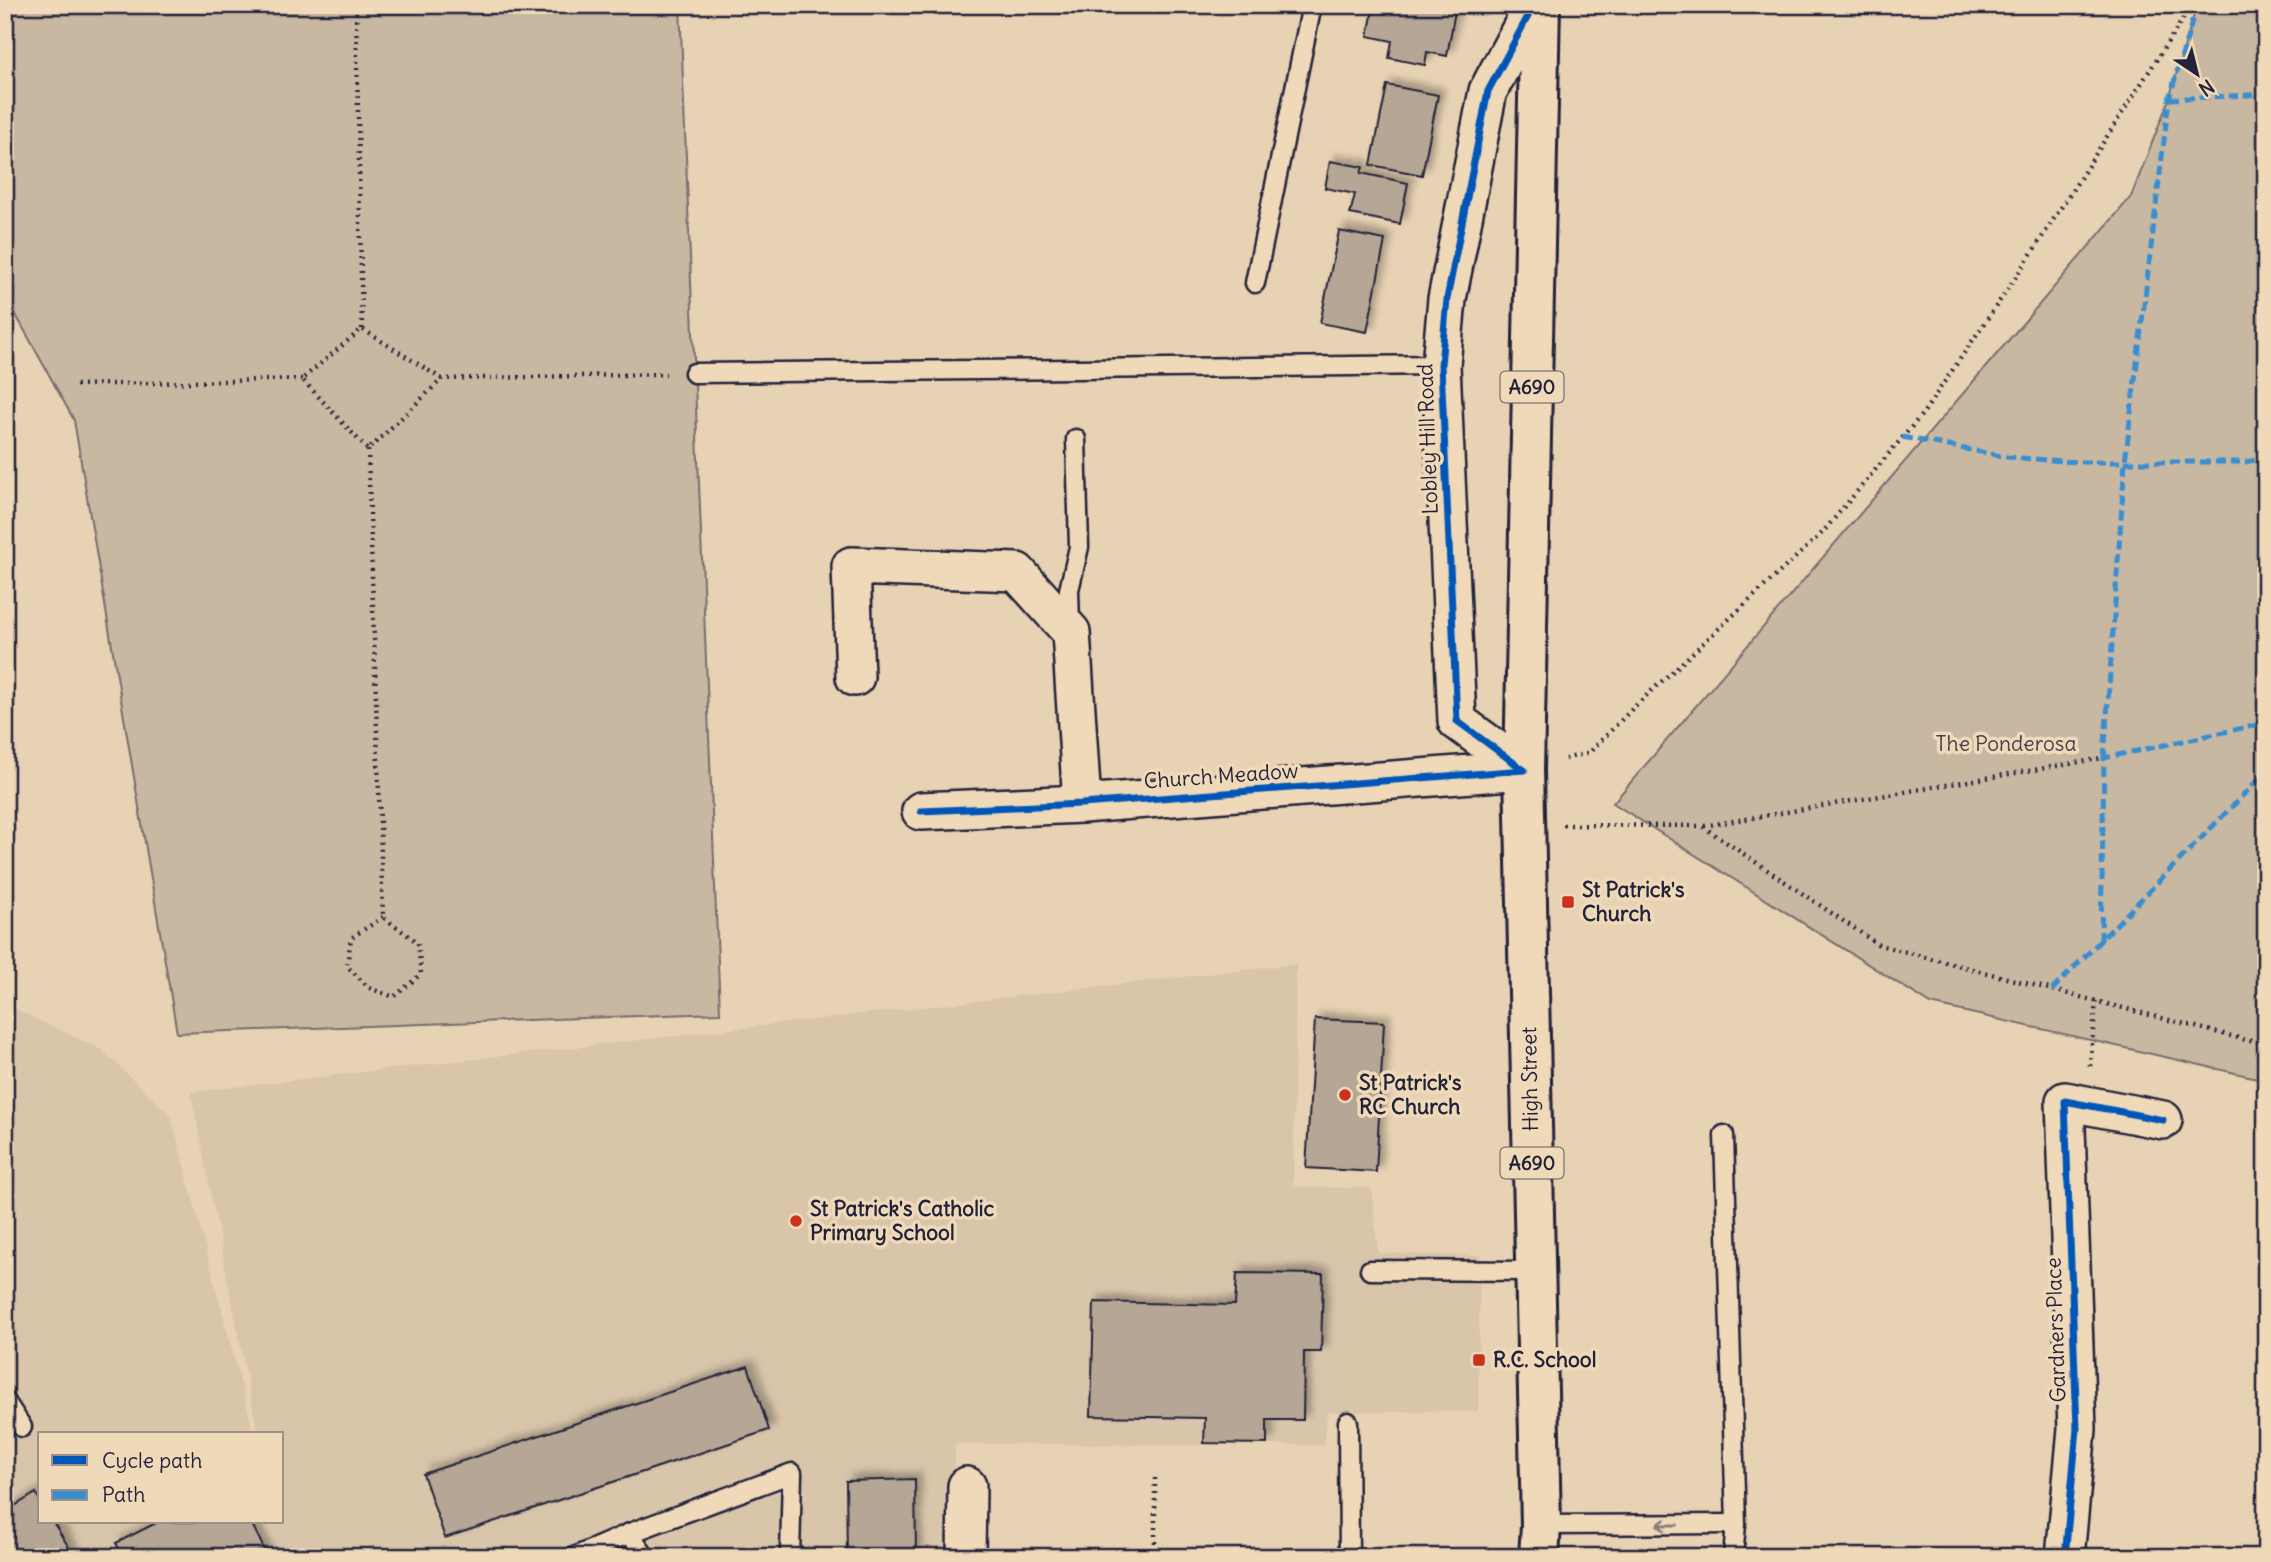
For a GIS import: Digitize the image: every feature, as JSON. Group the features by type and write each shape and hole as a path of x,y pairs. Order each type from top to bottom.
{"main road":[{"name":"A690","path":"1524,770 1540,5"},
{"name":"High Street","path":"1524,770 1540,1541"}],"street":[{"name":"Lobley Hill Road","path":"1524,770 1457,721 1441,365 1447,299 1488,91 1534,5"},
{"path":"855,677 850,566 1017,572 1071,632 1082,804"},
{"name":"Church Meadow","path":"921,811 1082,804 1524,770"},
{"name":"Gardners Place","path":"2065,1557 2077,1429 2065,1101 2163,1120"},
{"path":"967,1486 967,1557"}],"lane":[{"path":"1255,283 1311,5"},
{"path":"694,373 1441,365"},
{"path":"1071,632 1069,590 1079,547 1076,439"},
{"path":"1724,1135 1735,1524 1733,1557"},
{"path":"1370,1270 1535,1271"},
{"path":"5,1401 22,1427"},
{"path":"1349,1422 1349,1557"},
{"path":"574,1557 630,1533 792,1473 790,1557"},
{"path":"1540,1541 1735,1524"},
{"path":"630,1533 645,1557"}],"path":[{"path":"356,5 362,329"},
{"path":"1524,770 1590,752 1632,709 1822,533 1924,412 2024,265 2192,5"},
{"path":"76,385 302,379 362,329"},
{"path":"362,329 442,379 694,373"},
{"path":"302,379 368,450 383,917"},
{"path":"368,450 442,379"},
{"path":"1525,825 1703,826 2104,758"},
{"path":"1703,826 1879,945 2266,1045"},
{"path":"383,917 418,943 421,974 394,998 369,988 347,966 351,938 383,917"},
{"path":"2090,1048 2096,1001"},
{"path":"1154,1478 1155,1557"}],"shaded area":[{"name":"St Patrick's Catholic Primary School","path":"1296,964 1293,1187 1371,1188 1378,1253 1480,1256 1478,1411 1327,1412 1324,1445 955,1444 953,1557 5,1557 5,1004 102,1050 171,1116 253,1432 38,1432 38,1524 284,1524 284,1432 258,1432 191,1092"}],"green space":[{"path":"5,5 680,5 720,1013 177,1033 74,420 5,295"},
{"name":"The Ponderosa","path":"2197,5 2266,5 2266,1080 1931,1004 1613,803 2131,197 2169,99"}],"building":[{"path":"1374,5 1456,5 1447,56 1427,52 1425,65 1389,58 1392,41 1368,36"},
{"path":"1387,85 1438,95 1422,175 1371,165"},
{"path":"1330,161 1363,167 1361,173 1408,183 1400,224 1350,214 1355,194 1325,188"},
{"path":"1339,231 1385,240 1367,332 1320,323"},
{"name":"St Patrick's RC Church","path":"1315,1019 1384,1022 1376,1172 1306,1168"},
{"path":"1237,1273 1323,1274 1321,1352 1304,1352 1303,1420 1267,1420 1267,1444 1204,1443 1205,1418 1091,1416 1094,1302 1235,1305"},
{"path":"748,1366 769,1430 445,1538 423,1474"},
{"path":"915,1479 916,1557 847,1557 846,1481"},
{"path":"36,1493 38,1524 54,1524 75,1557 5,1557 5,1512"},
{"path":"154,1524 252,1524 268,1557 123,1557 116,1543"}],"marked path":[{"path":"2104,758 2125,462 2169,99 2197,5"},
{"path":"2169,99 2266,94"},
{"path":"1902,437 2007,457 2077,462 2245,462 2266,458"},
{"path":"2101,941 2104,758 2266,723"},
{"path":"2052,990 2266,772"}],"cycle path":[{"path":"1524,770 1457,721 1441,365 1447,299 1488,91 1534,5"},
{"path":"921,811 1082,804 1524,770"},
{"path":"2065,1557 2077,1429 2065,1101 2163,1120"}],"place":[{"name":"St Patrick's Church","path":"1568,902"},
{"name":"St Patrick's RC Church","path":"1345,1095"},
{"name":"St Patrick's Catholic Primary School","path":"796,1221"},
{"name":"R.C. School","path":"1479,1360"}]}
